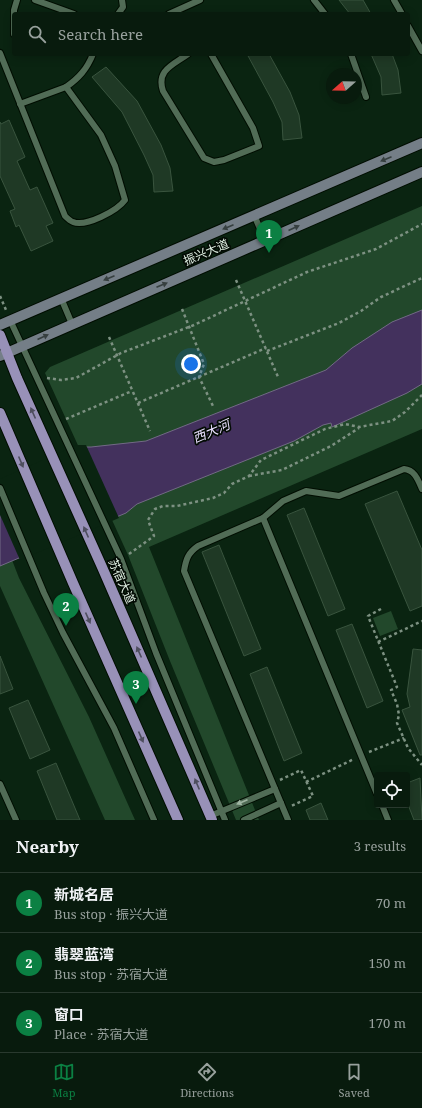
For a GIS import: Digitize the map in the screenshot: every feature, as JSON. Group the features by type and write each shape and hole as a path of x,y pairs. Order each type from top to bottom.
{"main road":[{"name":"振兴大道","path":"0,325 422,143"},
{"name":"振兴大道","path":"4,354 422,172"},
{"name":"苏宿大道","path":"0,335 4,354 17,378 102,567 211,818"},
{"path":"0,413 72,583 178,820"}],"lane":[{"path":"14,12 17,0"},
{"path":"35,0 68,12"},
{"path":"119,12 123,7 122,0"},
{"path":"174,12 200,0"},
{"path":"314,0 323,12"},
{"path":"394,0 401,12"},
{"path":"183,8 186,12"},
{"path":"410,30 422,51"},
{"path":"0,53 65,216 72,222 81,224 120,207 125,200 115,166 101,135 66,87"},
{"path":"20,104 66,87 84,72 92,56"},
{"path":"185,56 163,72 160,82 163,91 204,158 214,162 224,160 260,146 253,128 212,56"},
{"path":"352,56 366,97"},
{"path":"254,215 266,240"},
{"path":"61,298 72,324"},
{"path":"10,320 121,559 156,653 225,820"},
{"path":"288,820 184,571 189,553 198,546 263,518 282,501 306,491 339,496 404,469 410,470 414,474 422,489"},
{"path":"0,488 44,593 63,633 114,728 154,820"},
{"path":"263,518 374,787"},
{"path":"0,784 16,820"},
{"path":"211,818 273,786"},
{"path":"244,820 282,807"},
{"path":"383,808 388,820"}],"path":[{"path":"46,385 43,377 62,380 76,378 117,355 189,327 307,272 376,249 422,224"},
{"path":"138,403 266,350 339,323 361,311 381,297 422,278"},
{"path":"236,280 278,377"},
{"path":"0,296 10,320"},
{"path":"182,309 204,364 200,377 213,406"},
{"path":"109,337 150,431"},
{"path":"62,421 132,391"},
{"path":"249,476 261,460 325,429 345,424 359,427 392,421 405,412 422,395"},
{"path":"121,559 146,544 154,536 148,520 154,509 163,506 177,506 224,494 232,484 249,476 282,470 331,446 359,427"},
{"path":"381,609 368,616 397,687 391,690 398,710 397,723 408,748 422,765"},
{"path":"378,642 422,621"},
{"path":"306,782 404,738"},
{"path":"273,786 301,770 313,796 282,807"}],"green space":[{"path":"422,206 422,429 149,547 259,820 236,820 128,555 45,373 50,367"},
{"path":"0,529 19,578 89,717 135,820 105,820 0,586"},
{"path":"391,611 398,629 380,636 373,618"}],"water":[{"name":"西大河","path":"422,310 422,384 407,393 332,427 331,423 323,425 294,441 137,504 126,513 0,566 0,481 77,447 91,447 146,441 326,370 352,348 392,322"}],"pier":[{"path":"77,445 86,445 119,518 20,560 0,515 0,479"}],"building":[{"path":"339,0 363,0 370,12 348,12"},
{"path":"248,56 270,56 290,92 299,115 302,138 283,140 282,122"},
{"path":"372,56 393,56 398,70 401,93 382,95 381,77"},
{"path":"106,67 137,101 161,145 170,168 173,191 154,192 153,175 122,112 92,77"},
{"path":"9,120 25,157 17,161 30,190 37,187 53,223 46,226 53,241 31,251 19,225 16,227 10,211 15,209 0,176 0,122 1,124"},
{"path":"397,491 422,550 422,606 410,611 365,504"},
{"path":"304,508 345,609 328,616 287,515"},
{"path":"219,545 261,649 244,656 202,552"},
{"path":"352,624 383,701 367,708 336,630"},
{"path":"413,649 422,650 422,755 420,755 402,710 410,707 407,694"},
{"path":"0,656 13,689 0,694"},
{"path":"267,667 302,753 284,761 250,674"},
{"path":"28,700 50,750 30,759 9,708"},
{"path":"56,763 80,820 57,820 37,771"},
{"path":"420,778 422,820 414,820 409,808 410,782"},
{"path":"321,803 328,820 310,820 306,810"}],"place":[{"name":"新城名居","path":"269,253"},
{"name":"翡翠蓝湾","path":"66,626"},
{"name":"窗口","path":"136,704"}]}
